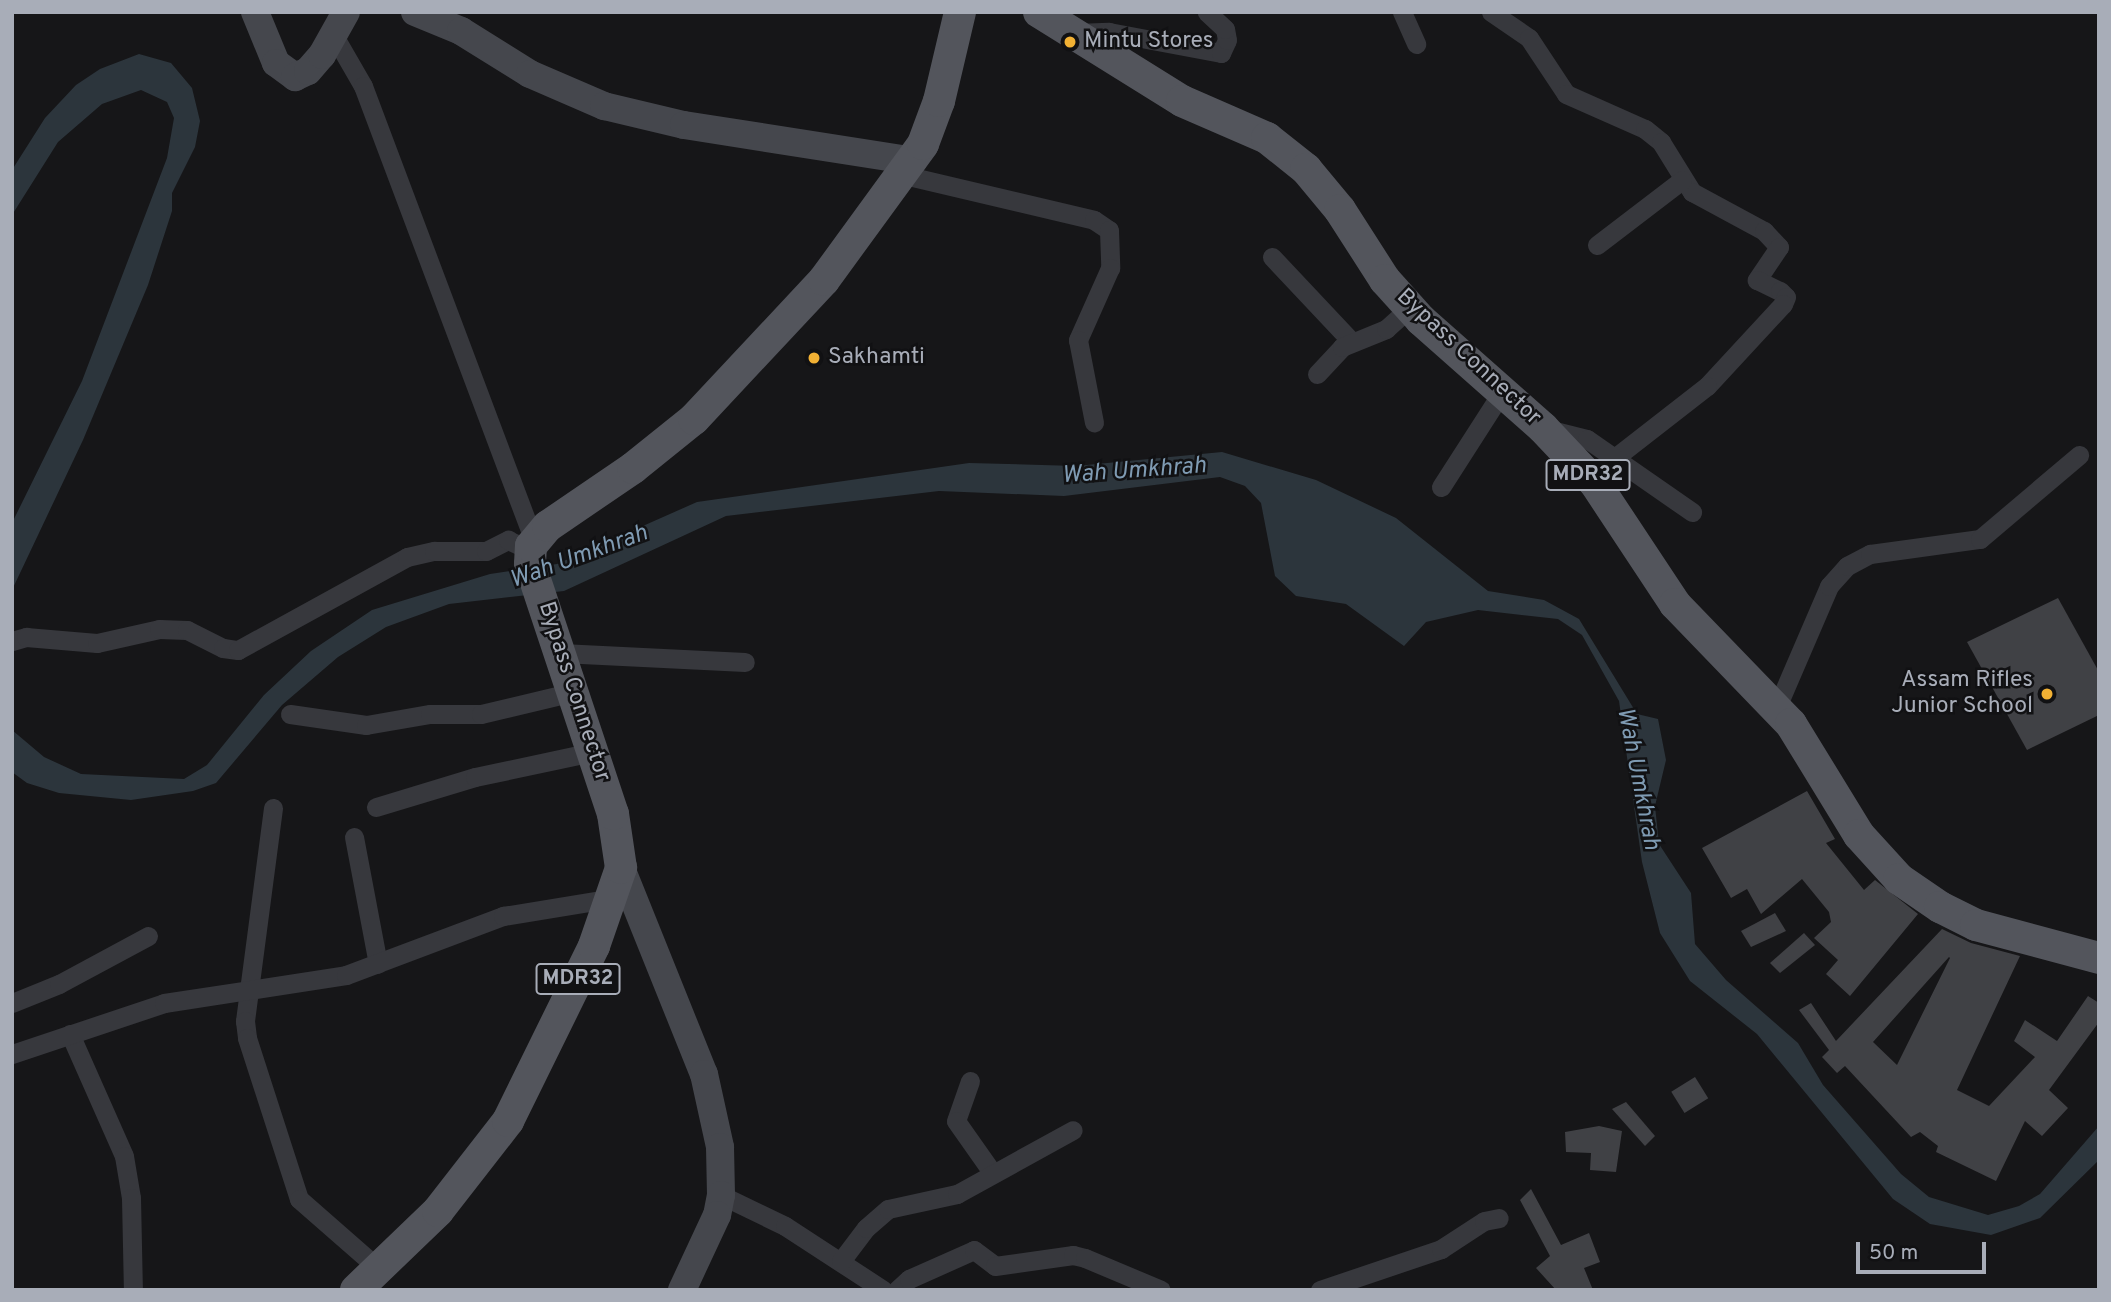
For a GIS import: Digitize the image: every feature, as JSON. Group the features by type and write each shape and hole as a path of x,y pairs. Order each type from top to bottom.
{"main road":[{"name":"Bypass Connector","path":"1039,12 1182,101 1252,129 1286,152 1326,192 1409,308 1543,428 1617,510 1675,604 1777,707 1808,748 1859,835 1899,878 1940,907 1976,925 2099,958"},
{"path":"531,551 633,468 736,378 824,280 909,168 934,120 958,21"},
{"name":"Bypass Connector","path":"356,1290 380,1270 438,1211 508,1121 544,1054 613,898 621,868 615,823 531,551"}],"street":[{"path":"255,12 276,62 288,75 309,71 340,23"},
{"path":"415,12 461,31 530,74 604,106 684,125 909,168 1094,220 1109,230 1110,268 1078,340 1094,422"},
{"path":"1075,33 1109,32 1222,53 1227,40 1225,29 1207,12"},
{"path":"1402,12 1416,44"},
{"path":"1491,12 1529,38 1566,94 1626,118 1661,142 1682,180 1706,203 1773,237 1779,247 1775,258 1757,280 1786,297 1707,386 1612,460"},
{"path":"340,23 531,551"},
{"path":"1597,245 1682,180"},
{"path":"1272,257 1352,342"},
{"path":"1317,374 1352,342 1386,329 1409,308"},
{"path":"1441,487 1502,392"},
{"path":"1543,428 1587,439 1612,460 1692,512"},
{"path":"1777,707 1829,586 1847,566 1870,554 1980,539 2079,455"},
{"path":"12,641 26,637 97,643 159,629 187,630 223,648 238,650 407,557 434,551 486,551 508,540 531,551"},
{"path":"561,653 745,662"},
{"path":"290,714 366,725 430,713 481,714 573,692"},
{"path":"376,807 475,777 593,752"},
{"path":"273,808 249,989 247,1038 299,1199 380,1270"},
{"path":"354,836 378,964"},
{"path":"621,868 704,1074 720,1147 721,1195 712,1231 682,1290"},
{"path":"12,1054 164,1003 318,981 378,964 503,916 613,898"},
{"path":"12,1003 59,984 148,936"},
{"path":"70,1034 124,1156 131,1198 133,1290"},
{"path":"970,1081 956,1121 992,1172"},
{"path":"841,1261 866,1228 888,1209 943,1199 1073,1130"},
{"path":"721,1195 841,1261 883,1290"},
{"path":"1320,1290 1441,1249 1484,1221 1499,1218"},
{"path":"897,1290 909,1279 974,1250 995,1266 1073,1255 1161,1290"}],"water":[{"path":"139,54 171,63 192,88 200,121 195,147 172,193 172,211 148,285 83,440 12,590 12,523 82,381 167,158 174,118 167,102 141,90 102,104 58,142 12,215 12,170 45,118 76,85 100,69"},
{"name":"Wah Umkhrah","path":"1222,452 1316,480 1396,518 1488,591 1544,600 1579,619 1637,714 1658,719 1666,760 1655,806 1659,844 1691,893 1695,944 1726,980 1798,1043 1823,1085 1901,1174 1929,1197 1988,1215 2019,1206 2040,1194 2099,1126 2099,1160 2040,1218 1991,1235 1930,1224 1893,1199 1757,1034 1690,981 1660,933 1642,862 1619,701 1582,635 1558,619 1478,610 1426,622 1404,646 1346,604 1296,596 1275,576 1261,503 1245,486 1220,477 1064,496 939,491 726,516 564,591 449,604 386,627 338,657 282,705 216,783 193,791 131,800 59,793 27,783 12,772 12,730 44,757 81,774 184,779 207,765 264,695 311,651 372,610 490,574 557,564 697,502 969,463 1076,466"}],"building":[{"name":"Assam Rifles Junior School","path":"2058,598 2099,672 2099,715 2027,750 1967,642"},
{"path":"1807,791 1835,839 1826,843 1864,890 1875,880 1918,914 1850,996 1826,974 1838,960 1814,938 1831,922 1829,912 1802,879 1761,914 1747,889 1731,898 1702,848"},
{"path":"1775,913 1786,931 1751,947 1741,931"},
{"path":"1942,929 1971,943 2020,956 1957,1090 1989,1106 2035,1057 2014,1041 2025,1020 2057,1041 2088,996 2099,1003 2099,1022 2049,1090 2068,1108 2042,1136 2025,1121 1996,1181 1936,1152 1938,1146 1920,1132 1911,1137 1845,1066 1837,1073 1822,1057 1829,1050 1799,1010 1811,1003 1836,1041","holes":["1950,958 1897,1065 1873,1042"]},
{"path":"1804,933 1815,945 1780,973 1770,963"},
{"path":"1695,1077 1708,1098 1685,1113 1671,1092"},
{"path":"1626,1102 1655,1136 1645,1146 1612,1109"},
{"path":"1599,1126 1622,1131 1616,1172 1590,1170 1591,1153 1566,1152 1565,1132"},
{"path":"1531,1189 1561,1245 1589,1233 1600,1262 1584,1268 1593,1290 1556,1290 1536,1268 1550,1256 1520,1200"}],"place":[{"name":"Mintu Stores","path":"1070,42"},
{"name":"Sakhamti","path":"814,358"},
{"name":"Assam Rifles Junior School","path":"2047,694"}]}
